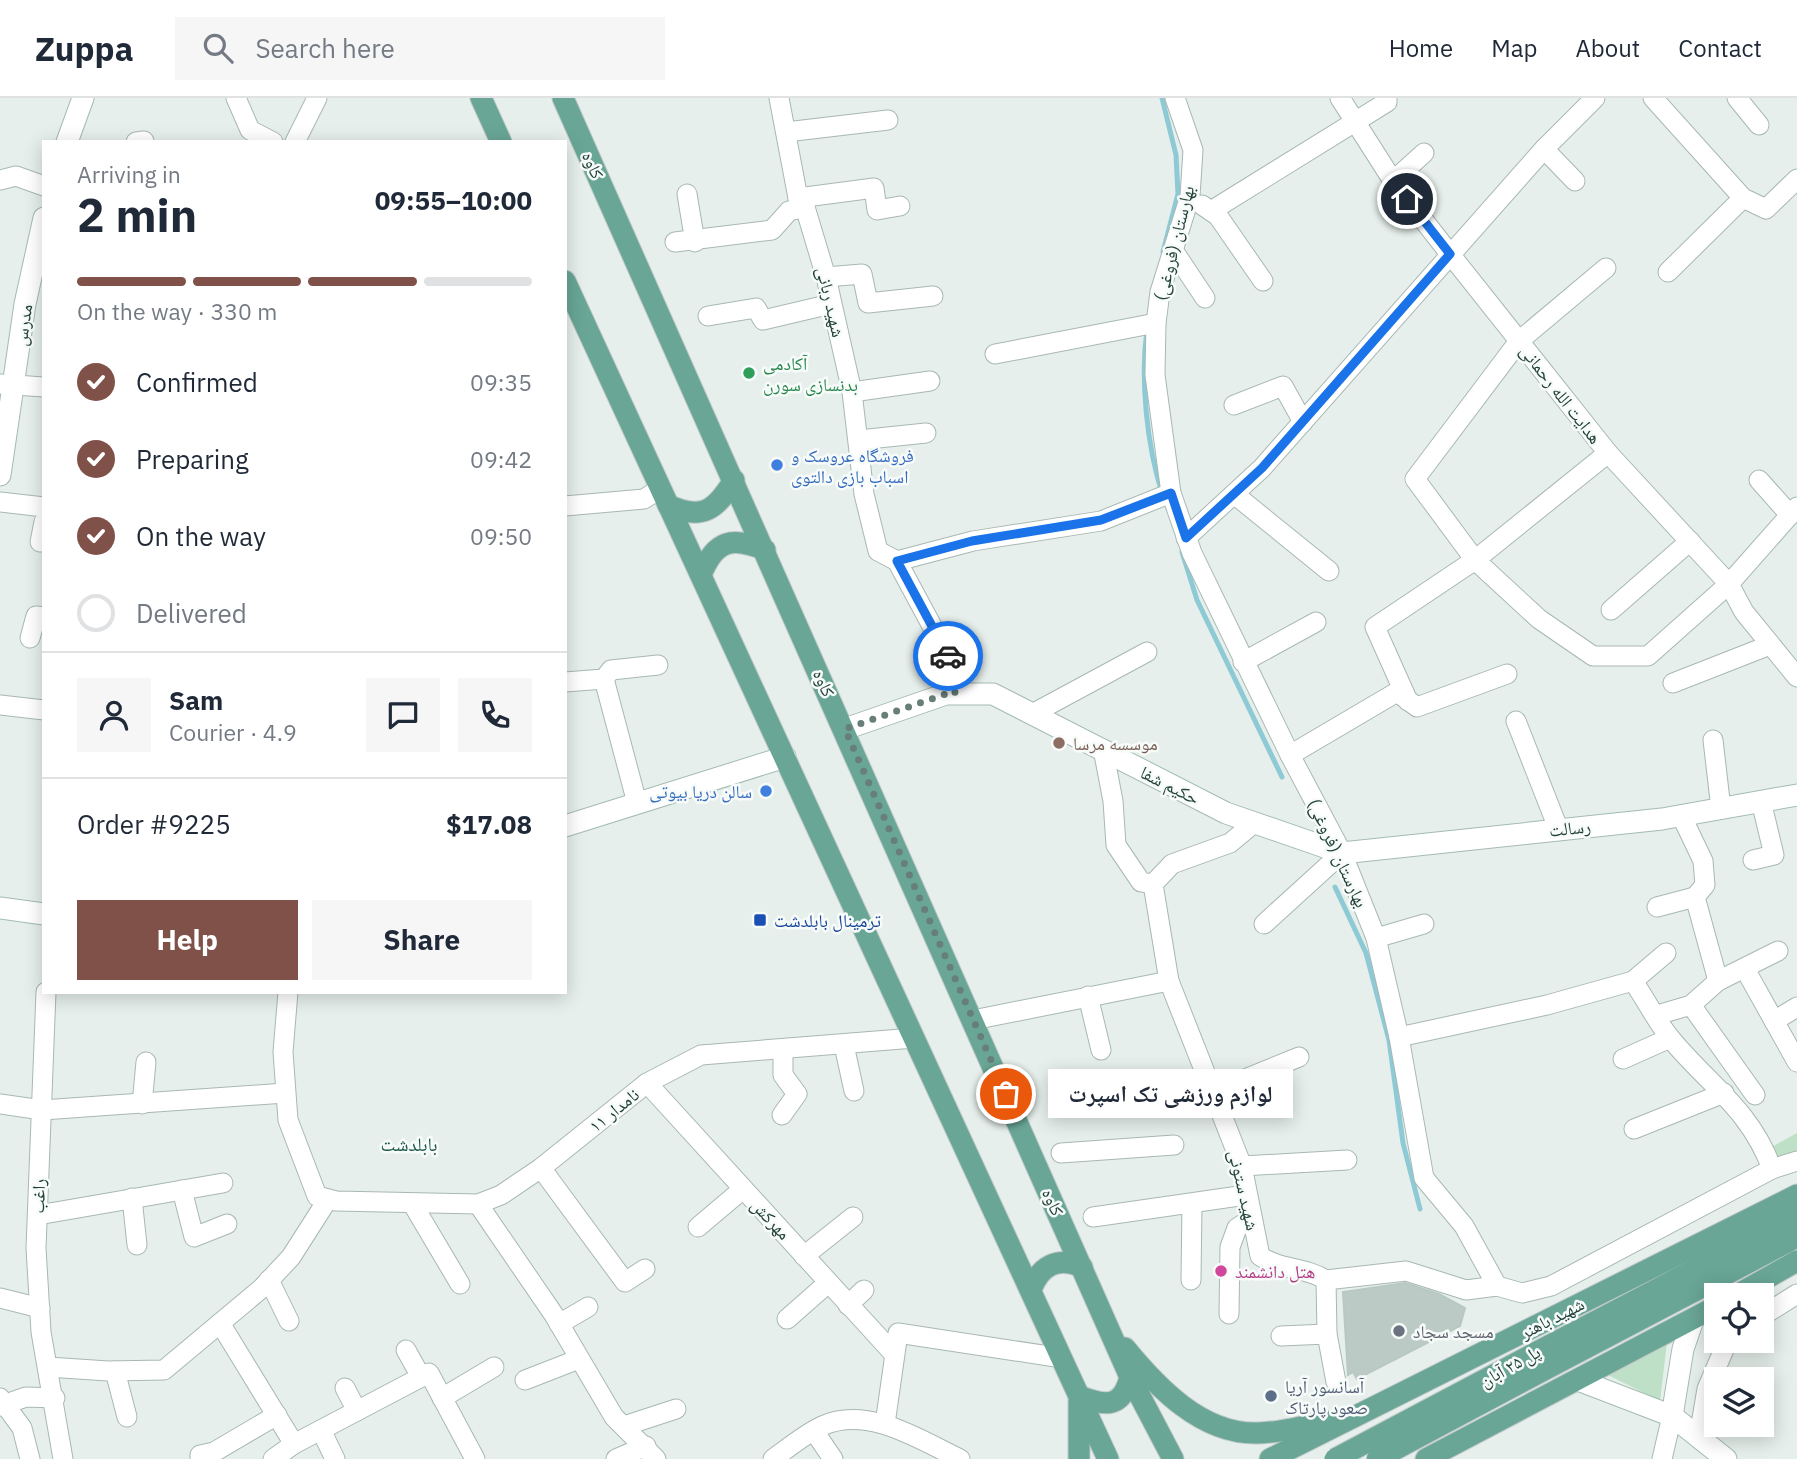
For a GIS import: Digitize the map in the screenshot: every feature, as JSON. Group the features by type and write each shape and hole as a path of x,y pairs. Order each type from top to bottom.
{"main road":[{"path":"481,98 500,140"},
{"name":"کاوه","path":"564,98 1130,1377 1173,1459"},
{"path":"567,285 1108,1459"},
{"path":"665,496 685,513 697,513 713,507 722,499 734,480"},
{"path":"701,575 709,556 724,545 743,541 765,550"},
{"name":"شهید باهنر","path":"1270,1459 1797,1195"},
{"name":"پل ۲۵ آبان","path":"1335,1459 1797,1216"},
{"name":"پل ۲۵ آبان","path":"1377,1459 1797,1237"},
{"path":"1031,1290 1040,1272 1050,1264 1061,1261 1082,1266"},
{"path":"1758,1283 1797,1261"},
{"path":"1430,1459 1704,1314"},
{"path":"1108,1327 1154,1384 1216,1426 1257,1434 1347,1419"},
{"path":"1079,1396 1101,1404 1119,1400 1127,1390 1130,1377"},
{"path":"1422,1384 1413,1403 1417,1423 1432,1435 1465,1439"},
{"path":"1079,1396 1079,1459"}],"street":[{"path":"68,140 83,98"},
{"path":"236,98 250,130 269,140"},
{"path":"296,140 317,98"},
{"name":"شهید ربانی","path":"779,98 802,203 826,277 852,392 864,494 878,551 897,561 954,667 955,694"},
{"name":"بهارستان (فروغی)","path":"1175,98 1193,150 1190,196 1175,253 1148,324 1166,495 1243,662 1342,853 1376,938 1399,1037 1424,1178 1464,1227 1497,1286"},
{"name":"هدایت الله رحمانی","path":"1340,98 1393,181 1450,254 1608,453 1729,584 1744,612 1795,672"},
{"path":"1211,211 1387,102 1387,98"},
{"path":"1653,98 1743,198 1766,209 1797,179"},
{"path":"1737,98 1759,125"},
{"path":"1186,538 1234,494 1303,422 1585,101"},
{"path":"786,132 888,120"},
{"path":"1544,149 1575,181"},
{"path":"1393,181 1423,153"},
{"path":"0,180 16,176 42,185"},
{"path":"675,242 695,242 772,230 789,211 802,203 874,188 877,210 900,206"},
{"path":"687,194 695,242"},
{"path":"1190,196 1218,216 1263,281"},
{"path":"1668,272 1743,198"},
{"name":"مدرس","path":"0,475 7,385 36,294 42,237"},
{"path":"1175,253 1205,298"},
{"path":"1606,268 1519,341 1415,478 1475,560 1539,619 1593,656 1648,656 1729,584 1794,511 1759,480"},
{"path":"826,277 862,274 868,303 933,296"},
{"path":"708,316 756,309 763,320 831,304"},
{"path":"995,354 1148,324"},
{"path":"852,392 930,381"},
{"path":"7,385 42,387"},
{"path":"1234,405 1283,386 1303,422"},
{"path":"859,440 926,433"},
{"path":"1408,701 1375,627 1475,560 1608,453"},
{"path":"567,505 596,494 644,499 665,496"},
{"path":"1234,494 1329,572"},
{"path":"897,561 972,541 1101,520 1166,495"},
{"path":"0,502 42,507"},
{"path":"1611,610 1690,541"},
{"path":"30,638 36,617 42,617"},
{"path":"1243,662 1316,622"},
{"path":"1674,684 1770,645"},
{"path":"1032,714 1147,652"},
{"path":"567,682 604,679 611,670 658,665"},
{"path":"1290,755 1397,692 1417,707 1507,674"},
{"path":"604,679 637,803"},
{"name":"حکیم شفا","path":"845,729 946,694 993,694 1253,824 1342,853"},
{"path":"0,705 42,710"},
{"path":"1516,721 1558,828"},
{"path":"1713,740 1721,809"},
{"path":"1103,750 1114,801 1116,845 1140,882 1153,884 1172,864 1230,843 1253,824"},
{"path":"567,825 785,757"},
{"name":"رسالت","path":"1342,853 1681,815 1797,794"},
{"path":"1753,860 1774,855 1761,801"},
{"path":"1657,906 1695,897 1704,885 1703,861 1681,815"},
{"path":"1264,924 1342,853"},
{"name":"شهید ستونی","path":"1153,884 1169,981 1242,1166 1260,1256 1273,1265 1317,1274 1326,1280 1406,1271 1458,1289 1497,1286"},
{"path":"1695,897 1718,981"},
{"path":"0,908 42,914"},
{"path":"1376,938 1424,924"},
{"path":"1657,1015 1691,1004 1718,981 1778,951"},
{"path":"1399,1037 1547,1005 1633,981 1667,953"},
{"path":"1745,969 1797,1062"},
{"path":"973,1020 1169,981"},
{"path":"1633,981 1670,1038 1724,1093 1760,1137 1772,1169"},
{"name":"راغب","path":"46,994 38,1215 40,1308 63,1459"},
{"path":"48,1367 115,1371 164,1370 269,1280 291,1257 327,1199 317,1196 288,1120 283,1052 288,994"},
{"path":"1088,996 1101,1050"},
{"path":"1691,1004 1755,1095"},
{"path":"1774,1021 1797,1007"},
{"name":"۱۱ نامدار","path":"327,1199 478,1204 501,1195 541,1168 647,1083 701,1055 783,1051 914,1038"},
{"path":"1623,1059 1670,1038"},
{"path":"844,1045 853,1091"},
{"path":"782,1115 797,1094 783,1075 783,1051"},
{"path":"1213,1092 1299,1058"},
{"path":"142,1104 146,1062"},
{"name":"مهرکش","path":"647,1083 894,1354"},
{"path":"0,1104 42,1110 285,1093"},
{"path":"1634,1129 1724,1093"},
{"path":"1061,1153 1174,1145"},
{"path":"1242,1166 1348,1160"},
{"path":"1497,1286 1522,1293 1551,1286 1772,1169 1797,1161"},
{"path":"541,1168 625,1282 645,1269"},
{"path":"38,1215 223,1183"},
{"path":"698,1227 743,1189"},
{"path":"182,1190 194,1237 227,1224"},
{"path":"1093,1217 1246,1195"},
{"path":"132,1198 137,1245"},
{"path":"412,1203 460,1284"},
{"path":"478,1204 559,1324 614,1417 651,1453"},
{"path":"1191,1280 1192,1204"},
{"path":"804,1256 853,1217"},
{"path":"1229,1314 1230,1247 1237,1228 1251,1219"},
{"path":"269,1280 289,1321"},
{"path":"1326,1280 1327,1334 1336,1382"},
{"path":"787,1319 828,1283"},
{"path":"848,1305 864,1290"},
{"path":"1774,1308 1797,1294"},
{"path":"0,1298 40,1308"},
{"path":"559,1324 587,1307"},
{"path":"1661,1459 1672,1416 1681,1361 1693,1320"},
{"path":"220,1323 294,1444"},
{"path":"885,1424 898,1333 984,1343 1062,1358"},
{"path":"1280,1336 1327,1334"},
{"path":"406,1350 442,1398 475,1459"},
{"path":"1714,1459 1699,1436 1707,1389 1722,1353"},
{"path":"525,1380 579,1359"},
{"path":"442,1398 494,1367"},
{"path":"115,1371 127,1418"},
{"path":"273,1459 294,1444 425,1375"},
{"path":"1578,1380 1672,1416 1726,1459"},
{"path":"345,1388 357,1411"},
{"path":"30,1459 22,1428 2,1403 26,1397 55,1398"},
{"path":"624,1426 676,1409"},
{"path":"200,1459 200,1455 214,1452 277,1415"},
{"path":"773,1459 823,1425 849,1420 885,1424 960,1459"},
{"path":"320,1430 335,1459"},
{"path":"814,1431 833,1459"},
{"path":"616,1459 651,1453"}],"green space":[{"path":"1797,1133 1797,1156 1777,1162 1770,1148"},
{"path":"1667,1342 1660,1401 1604,1373"}],"building":[{"name":"مسجد سجاد","path":"1405,1283 1439,1294 1465,1308 1460,1326 1357,1379 1353,1372 1348,1375 1343,1292"}],"waterway":[{"path":"1162,98 1176,155 1178,194 1163,252"},
{"path":"1147,330 1144,370 1146,412 1152,455 1162,493"},
{"path":"1182,552 1197,600 1282,777"},
{"path":"1335,887 1366,953 1389,1040 1403,1143 1420,1209"}],"way so far":[{"path":"948,656 954,667 955,694 946,694 845,729 1006,1094"}],"place":[{"name":"آکادمی بدنسازی سورن","path":"749,373"},
{"name":"فروشگاه عروسک و اسباب بازی دالتوی","path":"777,465"},
{"name":"موسسه مرسا","path":"1059,743"},
{"name":"سالن دریا بیوتی","path":"766,791"},
{"name":"ترمینال بابلدشت","path":"760,920"},
{"name":"لوازم ورزشی تک اسپرت","path":"1006,1094"},
{"name":"هتل دانشمند","path":"1221,1271"},
{"name":"مسجد سجاد","path":"1399,1331"},
{"name":"آسانسور آریا صعود پارتاک","path":"1271,1396"}],"district":[{"name":"بابلدشت","path":"409,1144"}],"route":[{"path":"948,656 897,561 972,541 1101,520 1171,493 1186,538 1262,468 1450,254 1407,199"}]}
